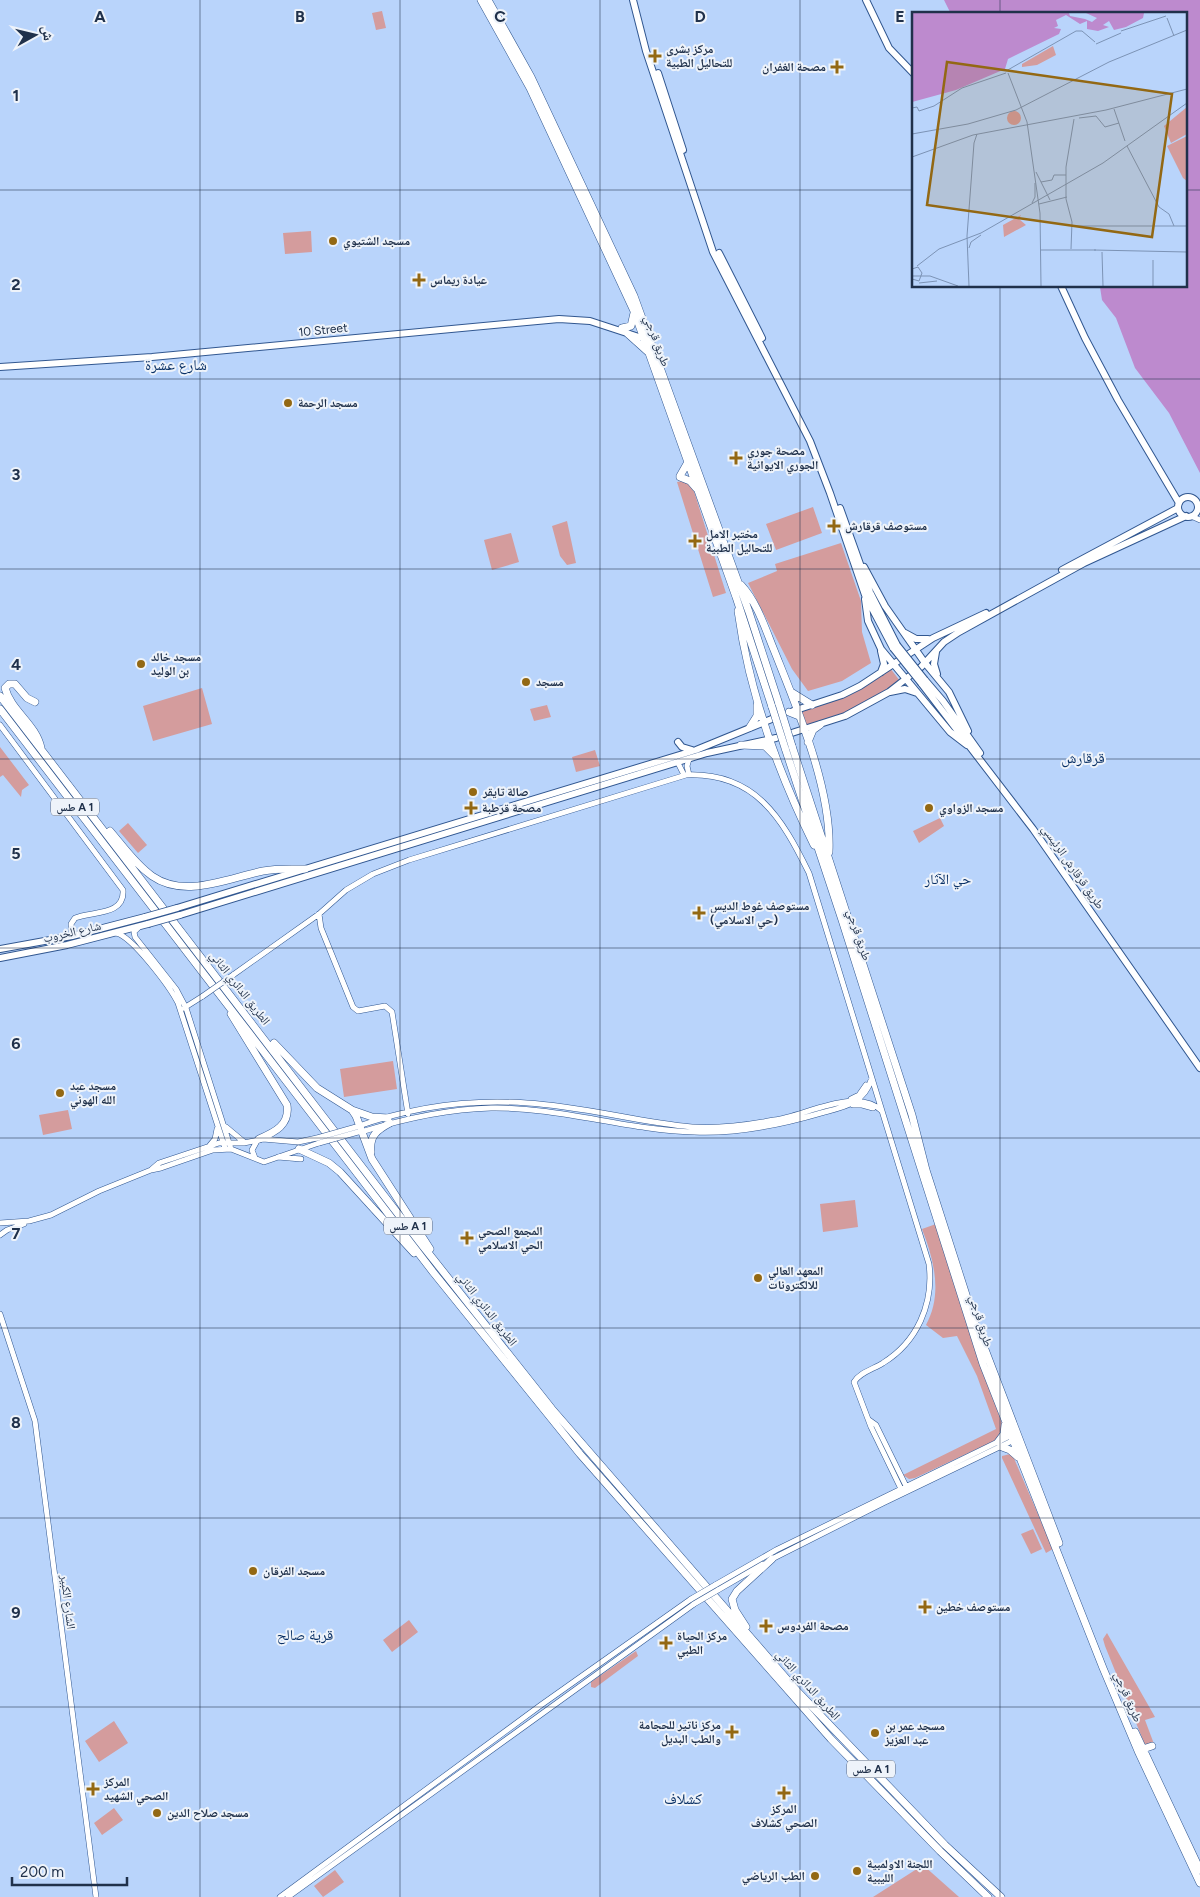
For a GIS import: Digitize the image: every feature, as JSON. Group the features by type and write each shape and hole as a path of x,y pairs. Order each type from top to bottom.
{"highway":[{"name":"طريق قرجي","path":"481,0 572,169 646,328 737,581 775,706"},
{"name":"طريق قرجي","path":"488,0 531,78 652,356 789,747 912,1115 926,1170 976,1326 1023,1463 1129,1728 1200,1883"},
{"path":"634,311 632,326 625,331 652,356"},
{"path":"688,462 680,476 692,483 701,495"},
{"path":"737,581 747,592 758,614 791,691 808,742 823,792 829,839 825,856"},
{"path":"736,597 743,648 776,758 800,816 825,856"},
{"path":"35,702 27,698 15,684 9,684 5,688 12,701 39,738 42,751"},
{"path":"791,691 812,704"},
{"name":"الطريق الدائري الثاني","path":"0,696 552,1409 835,1732 945,1845 1001,1897"},
{"path":"750,727 757,716 758,700"},
{"name":"الطريق الدائري الثاني","path":"0,709 226,1000 433,1272 580,1454 838,1746 940,1851 988,1897"},
{"path":"789,712 799,716"},
{"path":"795,733 799,716"},
{"path":"808,742 813,730 820,725"},
{"path":"741,745 765,746 776,758"},
{"path":"83,804 140,865 152,876 168,884 189,887 203,886 274,869 306,869"},
{"name":"طريق قرجي","path":"825,856 974,1337 1004,1419 1015,1437 1101,1651 1143,1749 1200,1870"},
{"path":"274,869 280,877"},
{"path":"226,1000 232,1016 286,1100 288,1113 284,1124 276,1131 260,1139"},
{"path":"240,1005 306,1078 326,1095 352,1110 389,1120"},
{"path":"352,1110 372,1159 410,1215 438,1264"},
{"path":"372,1159 370,1150 372,1137 389,1120"},
{"path":"299,1149 329,1163 340,1172 417,1257 433,1272"},
{"path":"1004,1419 1005,1431 1000,1444 1012,1451 1023,1463"},
{"path":"749,1635 735,1610 732,1598 737,1591 772,1559"},
{"path":"1143,1749 1152,1746"}],"main road":[{"path":"633,0 646,51 707,237 810,441 827,484 865,595 895,646"},
{"path":"637,0 650,50 713,242 813,439 829,476 872,598 895,646"},
{"path":"866,0 889,48 912,72"},
{"path":"1062,288 1085,338 1118,400 1179,506 1189,516"},
{"name":"10 Street","path":"0,365 84,360 388,332 448,323 464,324 561,315 590,317 644,337"},
{"path":"799,716 812,704 842,695 880,674 895,663 936,651 950,637 1167,519 1186,497 1198,504 1197,510 1189,516 1167,519 1083,558 998,607 933,638 916,639 902,630"},
{"path":"857,558 885,606 919,657 939,677 958,706 971,745"},
{"path":"865,595 868,621 884,664 880,674"},
{"path":"178,912 387,853 673,762 750,727 795,733 845,716 889,692 907,677 933,638"},
{"name":"طريق قرقارش الرئيسي","path":"895,646 923,682 943,701 971,745 1033,829 1200,1068"},
{"path":"880,649 895,663 899,671 907,677 950,732 971,745"},
{"path":"936,651 934,664 939,677"},
{"path":"889,692 905,689 920,695"},
{"path":"178,912 280,877 385,845 673,762 741,745 769,730 789,712"},
{"path":"678,742 685,748 696,750"},
{"name":"طريق قرقارش الرئيسي","path":"971,745 1038,829 1200,1060"},
{"path":"385,845 387,853"},
{"name":"شارع الخروب","path":"0,949 72,936 145,916 178,912"},
{"name":"شارع الخروب","path":"0,958 116,933 178,912"}],"street":[{"path":"1189,516 1200,520"},
{"path":"0,725 123,890 122,902 116,907 75,918 71,924 72,936"},
{"path":"686,775 689,759"},
{"path":"673,762 686,775"},
{"path":"183,1009 319,914 346,890 387,868 536,819 686,775 713,776 749,789 780,820 809,873 924,1245 930,1278 924,1314 905,1346 891,1358 855,1380 857,1393 904,1489"},
{"path":"319,914 321,928 354,1009 360,1011 385,1006 392,1012 409,1119"},
{"path":"144,925 134,931 135,937 176,989 227,1145 264,1162 318,1141 389,1120 408,1112 471,1102 528,1103 663,1123 709,1127 779,1120 849,1103 869,1106 882,1113"},
{"path":"116,933 125,936 161,978 183,1009"},
{"path":"389,1120 409,1119 472,1109 527,1109 662,1129 710,1133 779,1125 859,1100 865,1094 871,1075"},
{"path":"849,1103 865,1088 871,1075"},
{"path":"859,1100 873,1104 882,1113"},
{"path":"220,1125 244,1143"},
{"path":"210,1145 215,1139 220,1125"},
{"path":"151,1170 159,1164 210,1145 244,1143 260,1139 298,1142 318,1141"},
{"path":"256,1159 253,1146 260,1139"},
{"path":"0,1236 7,1230 51,1215 99,1191 151,1170 227,1145"},
{"path":"277,1157 299,1158 299,1149"},
{"path":"0,1223 29,1221"},
{"name":"الشارع الكبير","path":"0,1314 35,1421 96,1897"},
{"path":"717,1588 776,1550 1015,1437"},
{"path":"280,1897 612,1657 692,1602 904,1489"},
{"path":"288,1897 612,1657"}],"shaded area":[{"path":"944,0 1200,0 1200,473 1169,413 1135,368 1116,318 1102,300 1100,288 1188,288 1188,12 950,12"},
{"path":"382,11 386,28 376,30 372,13"},
{"path":"311,231 312,252 285,254 283,233"},
{"path":"683,481 690,484 693,488 726,593 713,597 677,482"},
{"path":"813,507 822,533 776,550 766,524"},
{"path":"567,521 576,563 567,565 560,556 552,526"},
{"path":"511,533 519,562 492,570 484,540"},
{"path":"841,543 861,601 862,632 871,663 842,681 808,691 792,669 748,583 777,571 775,564"},
{"path":"890,668 900,681 854,710 806,727 800,711 847,695"},
{"path":"202,688 212,724 153,741 143,706"},
{"path":"547,705 551,717 534,721 530,709"},
{"path":"0,747 29,785 22,790 21,797 3,775 0,777"},
{"path":"595,750 600,766 576,772 572,757"},
{"path":"940,818 944,826 919,843 913,831"},
{"path":"128,823 147,845 138,853 119,831"},
{"path":"393,1061 397,1089 344,1097 340,1069"},
{"path":"68,1110 72,1129 43,1135 39,1115"},
{"path":"855,1200 858,1227 823,1232 820,1204"},
{"path":"936,1224 972,1340 1003,1426 996,1440 915,1478 909,1479 903,1475 996,1429 977,1376 957,1336 943,1338 926,1325 934,1301 935,1277 922,1229"},
{"path":"1010,1454 1013,1456 1053,1549 1046,1553 1002,1458 1002,1456"},
{"path":"1033,1529 1042,1549 1031,1554 1021,1534"},
{"path":"409,1620 418,1632 392,1652 383,1640"},
{"path":"1107,1633 1155,1717 1145,1720 1154,1744 1145,1745 1105,1646 1103,1639"},
{"path":"636,1651 638,1656 595,1688 591,1687 591,1682"},
{"path":"114,1721 128,1743 99,1762 85,1741"},
{"path":"114,1808 123,1820 102,1835 94,1823"},
{"path":"923,1865 959,1897 873,1897"},
{"path":"335,1870 344,1882 323,1897 314,1886"}],"place":[{"name":"مركز بشرى للتحاليل الطبية","path":"655,56"},
{"name":"مصحة الغفران","path":"837,67"},
{"name":"مسجد الشتيوي","path":"333,241"},
{"name":"عيادة ريماس","path":"419,280"},
{"name":"مسجد الرحمة","path":"288,403"},
{"name":"مصحة جوري الجوري الايوائية","path":"736,458"},
{"name":"مستوصف قرقارش","path":"834,526"},
{"name":"مختبر الامل للتحاليل الطبية","path":"695,541"},
{"name":"مسجد خالد بن الوليد","path":"141,664"},
{"name":"مسجد","path":"526,682"},
{"name":"صالة تايقر","path":"473,792"},
{"name":"مصحة قرطبة","path":"471,808"},
{"name":"مسجد الزواوي","path":"929,808"},
{"name":"مستوصف غوط الديس (حي الاسلامي)","path":"699,913"},
{"name":"مسجد عبد الله الهوني","path":"60,1093"},
{"name":"المجمع الصحي الحي الاسلامي","path":"467,1238"},
{"name":"المعهد العالي للالكترونات","path":"758,1278"},
{"name":"مسجد الفرقان","path":"253,1571"},
{"name":"مستوصف خطين","path":"925,1607"},
{"name":"مصحة الفردوس","path":"766,1626"},
{"name":"مركز الحياة الطبي","path":"666,1643"},
{"name":"مركز ناتير للحجامة والطب البديل","path":"732,1732"},
{"name":"مسجد عمر بن عبد العزيز","path":"875,1733"},
{"name":"المركز الصحي الشهيد","path":"93,1789"},
{"name":"المركز الصحي كشلاف","path":"784,1793"},
{"name":"مسجد صلاح الدين","path":"157,1813"},
{"name":"اللجنة الاولمبية الليبية","path":"857,1871"},
{"name":"الطب الرياضي","path":"815,1876"}],"district":[{"name":"شارع عشرة","path":"176,365"},
{"name":"قرقارش","path":"1083,758"},
{"name":"حي الآثار","path":"948,879"},
{"name":"قرية صالح","path":"305,1635"},
{"name":"كشلاف","path":"683,1799"}]}
